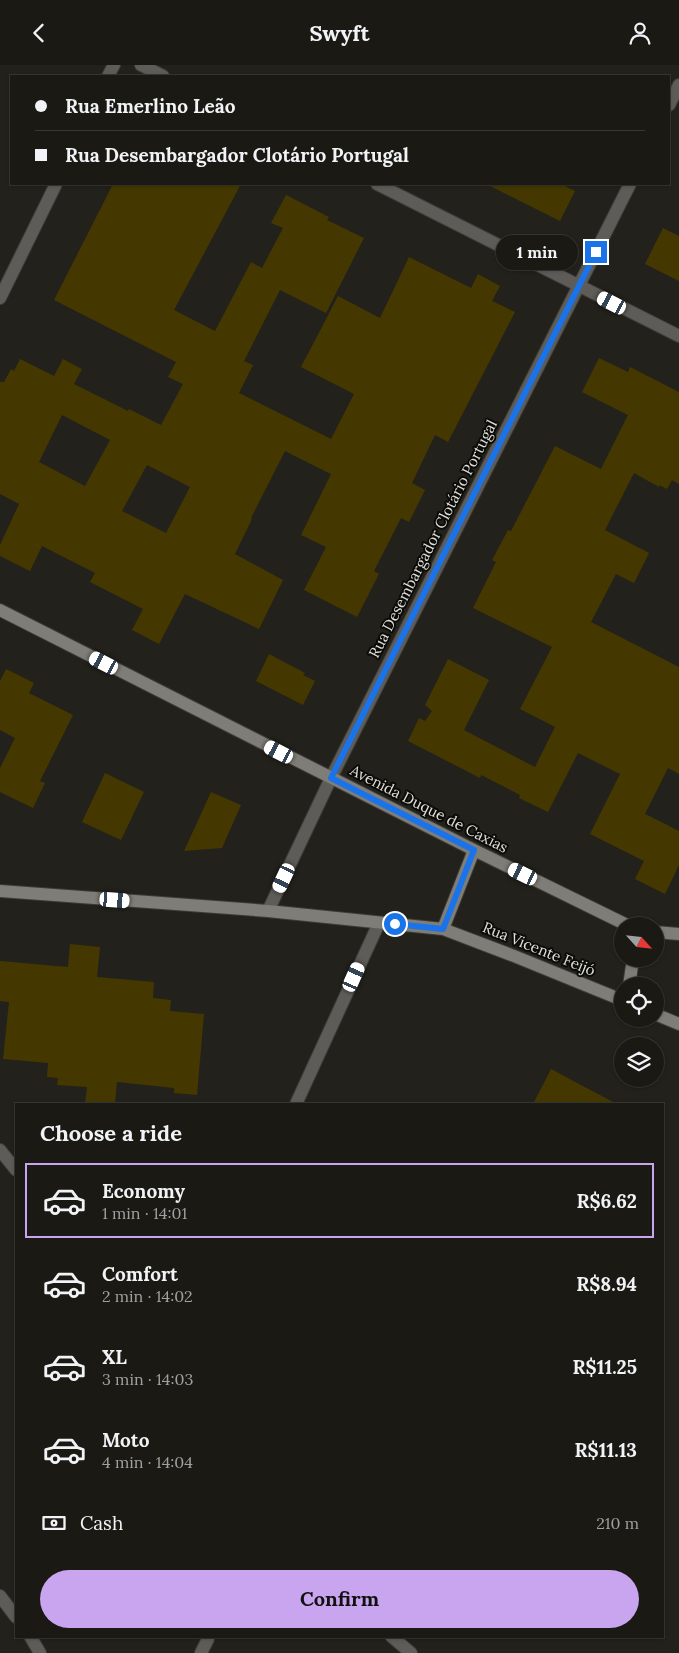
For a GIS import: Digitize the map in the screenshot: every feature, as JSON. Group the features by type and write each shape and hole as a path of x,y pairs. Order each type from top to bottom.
{"street":[{"path":"141,65 161,75"},
{"path":"670,103 679,85"},
{"path":"0,298 56,185"},
{"path":"379,185 679,336"},
{"name":"Rua Desembargador Clotário Portugal","path":"268,911 331,778 630,185"},
{"name":"Avenida Duque de Caxias","path":"0,610 474,850 614,919"},
{"path":"443,929 474,850"},
{"name":"Rua Vicente Feijó","path":"0,891 268,911 443,929 614,997"},
{"path":"296,1103 378,923"},
{"path":"664,933 679,934"},
{"path":"664,1018 679,1024"},
{"path":"0,1150 15,1169"},
{"path":"0,1596 15,1616"},
{"path":"31,1638 40,1653"},
{"path":"392,1638 411,1653"},
{"path":"201,1653 208,1639"}],"building":[{"path":"112,185 240,185 174,310 215,331 251,262 262,268 283,228 271,223 286,195 329,217 327,220 364,238 326,313 280,290 244,361 253,365 239,393 331,439 354,394 301,367 338,296 380,318 409,257 471,288 478,274 500,286 492,301 515,312 448,442 435,435 412,483 425,490 409,522 401,518 374,571 379,574 357,617 304,590 326,547 301,535 331,474 285,451 235,554 283,580 259,629 185,594 159,644 132,630 143,609 90,582 95,573 42,546 30,571 0,556 0,545 19,504 0,494 0,382 4,382 11,369 14,371 20,359 54,376 63,359 82,369 74,384 161,425 183,384 168,377 176,362 54,300","holes":["62,415 110,440 85,486 39,462","147,465 190,487 166,533 122,511"]},
{"path":"488,185 563,185 575,191 560,221"},
{"path":"663,228 679,236 679,281 645,264"},
{"path":"599,358 628,372 630,367 679,392 679,484 672,480 667,489 659,485 659,487 634,473 605,530 649,553 634,583 616,574 591,622 679,667 679,774 668,768 645,814 679,831 679,865 665,894 635,879 644,861 590,834 620,774 578,753 548,812 519,798 520,795 481,775 480,778 408,741 419,718 425,721 432,711 425,705 448,659 489,680 464,730 535,767 555,727 520,709 552,647 473,608 496,562 492,560 508,530 511,531 555,446 601,469 628,415 582,392"},
{"path":"269,654 305,673 303,675 315,681 303,705 256,681"},
{"path":"6,669 34,683 29,693 73,715 40,781 45,783 33,808 0,792 0,768 15,738 0,730 0,681"},
{"path":"105,773 144,792 121,840 82,822"},
{"path":"211,792 241,805 222,848 184,851"},
{"path":"70,944 100,947 97,977 154,982 153,998 171,1000 170,1011 204,1014 197,1095 174,1093 174,1088 117,1082 115,1103 85,1103 87,1087 57,1085 58,1078 47,1077 48,1063 3,1059 9,1002 0,1001 0,961 68,967"},
{"path":"551,1069 615,1103 534,1103"}],"route":[{"path":"395,924 443,929 474,850 331,778 596,252"}]}
